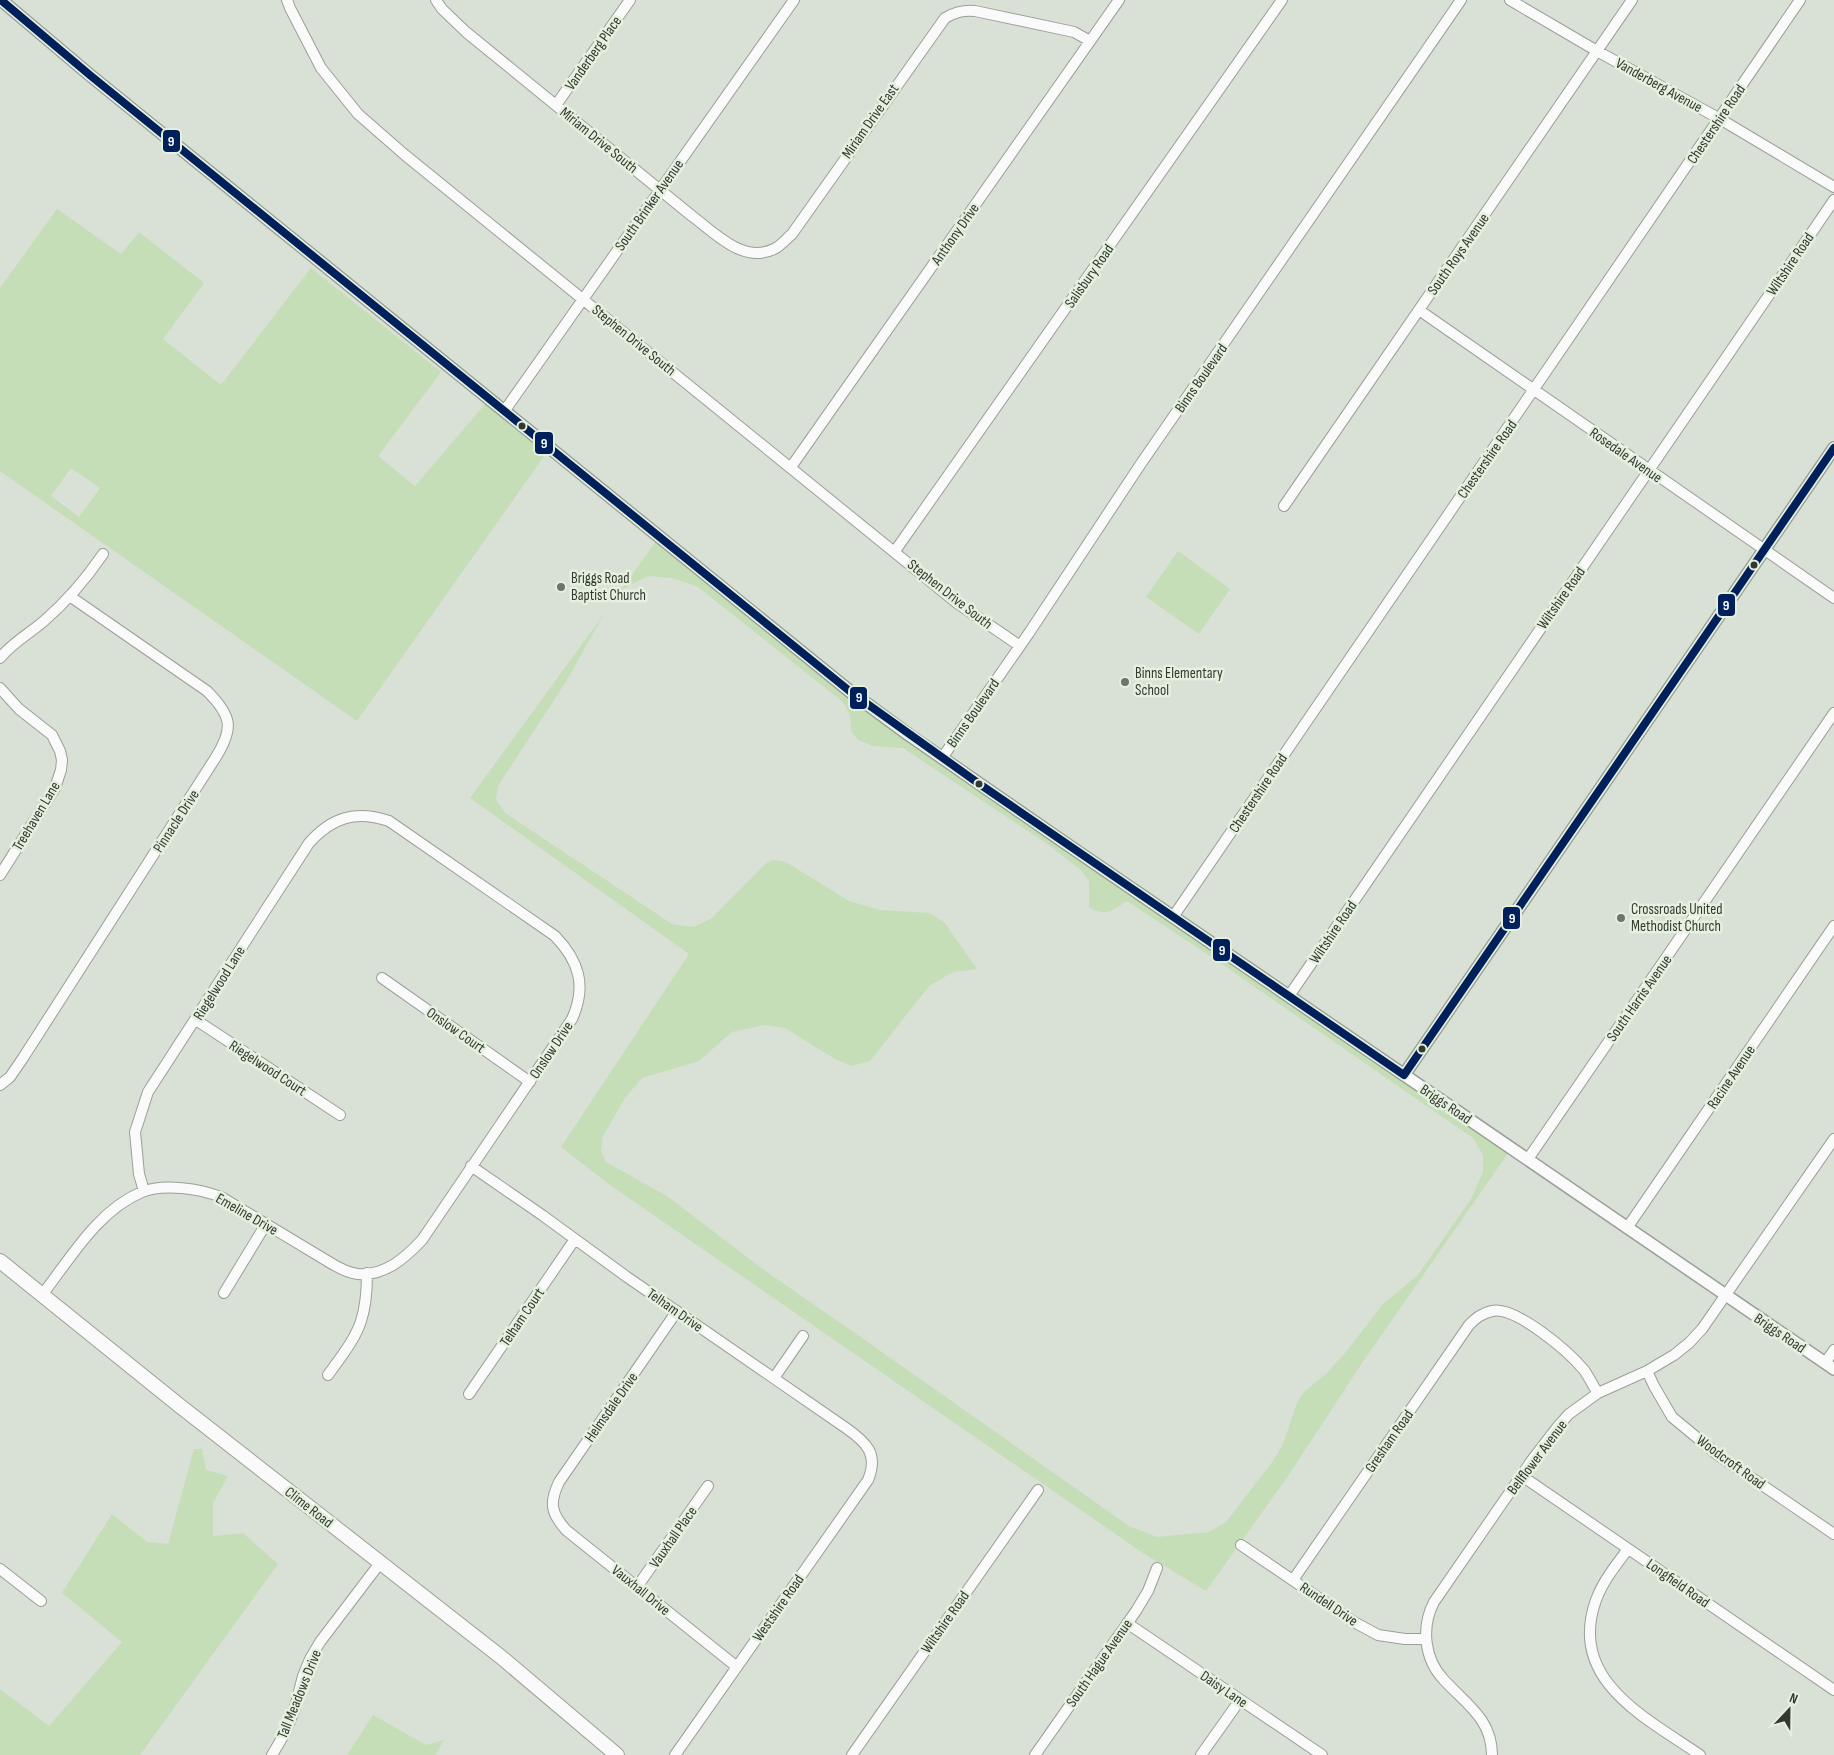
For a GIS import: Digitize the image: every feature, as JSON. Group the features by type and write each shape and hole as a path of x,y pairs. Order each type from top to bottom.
{"main road":[{"name":"Clime Road","path":"1,1262 501,1657 616,1755"}],"street":[{"name":"Briggs Road","path":"1,0 78,66 852,693 942,758 1829,1366"},
{"name":"Stephen Drive South","path":"288,0 290,8 321,68 358,114 405,155 957,603 1020,646"},
{"name":"Miriam Drive South","path":"436,0 442,9 466,32 727,243 756,254 775,248"},
{"name":"Vanderberg Place","path":"556,105 630,0"},
{"name":"South Brinker Avenue","path":"505,410 794,0"},
{"name":"Anthony Drive","path":"791,467 1119,0"},
{"name":"Salisbury Road","path":"895,551 1282,0"},
{"name":"Binns Boulevard","path":"942,758 1020,646 1140,465 1462,0"},
{"name":"Vanderberg Avenue","path":"1510,0 1720,119 1834,187"},
{"name":"South Roys Avenue","path":"1284,506 1632,0"},
{"name":"Chestershire Road","path":"1173,917 1800,0"},
{"name":"Miriam Drive East","path":"775,248 792,234 945,18 956,12 965,10 975,11 1074,32 1090,41"},
{"name":"Wiltshire Road","path":"1289,996 1834,200"},
{"name":"Rosedale Avenue","path":"1420,310 1834,598"},
{"path":"1404,1075 1834,448"},
{"path":"0,658 10,646 42,622 70,597 103,554"},
{"name":"Pinnacle Drive","path":"0,1085 10,1076 23,1058 216,757 226,741 229,727 225,713 218,702 207,692 70,597"},
{"name":"Treehaven Lane","path":"0,688 19,709 52,735 60,751 62,765 56,788 0,875"},
{"name":"South Harris Avenue","path":"1528,1160 1834,713"},
{"name":"Riegelwood Lane","path":"144,1191 139,1174 135,1132 148,1092 309,843 317,833 328,825 343,818 366,816"},
{"name":"Onslow Drive","path":"366,816 389,821 555,936 568,949 580,982 580,995 576,1010 568,1026 422,1240 406,1257 387,1268 367,1273"},
{"name":"Racine Avenue","path":"1627,1228 1834,926"},
{"name":"Onslow Court","path":"382,978 530,1082"},
{"name":"Riegelwood Court","path":"196,1020 340,1115"},
{"name":"Bellflower Avenue","path":"1492,1755 1484,1724 1470,1704 1443,1680 1428,1653 1426,1639 1427,1620 1434,1602 1559,1424 1584,1402 1598,1393 1647,1371 1674,1355 1702,1329 1834,1139"},
{"name":"Telham Drive","path":"471,1166 856,1435 867,1444 872,1458"},
{"name":"Emeline Drive","path":"42,1295 95,1226 127,1200 144,1191 166,1188 190,1188 208,1192 234,1203 339,1268 357,1274 367,1273"},
{"path":"224,1292 266,1224"},
{"name":"Telham Court","path":"469,1394 575,1239"},
{"path":"328,1375 354,1336 361,1320 367,1287 367,1273"},
{"name":"Gresham Road","path":"1293,1580 1469,1325 1480,1315 1492,1310 1504,1311 1515,1315 1572,1356 1598,1393"},
{"name":"Helmsdale Drive","path":"552,1507 554,1494 559,1482 676,1311"},
{"path":"774,1378 803,1336"},
{"path":"1829,1366 1834,1350"},
{"name":"Woodcroft Road","path":"1647,1371 1672,1416 1718,1455 1834,1534"},
{"name":"Westshire Road","path":"675,1755 868,1480 872,1470 872,1458"},
{"name":"Longfield Road","path":"1522,1476 1834,1690"},
{"name":"Vauxhall Place","path":"637,1587 708,1486"},
{"name":"Wiltshire Road","path":"852,1755 1038,1490"},
{"name":"Vauxhall Drive","path":"552,1507 557,1520 566,1530 736,1668"},
{"name":"Rundell Drive","path":"1241,1546 1354,1622 1378,1635 1405,1639 1426,1639"},
{"path":"1628,1549 1604,1583 1591,1616 1590,1637 1598,1670 1612,1690 1627,1704 1700,1755"},
{"name":"Tall Meadows Drive","path":"272,1755 285,1733 310,1659 320,1642 380,1563"},
{"name":"South Hague Avenue","path":"1035,1755 1148,1591 1157,1568"},
{"path":"0,1569 41,1600"},
{"name":"Daisy Lane","path":"1127,1623 1322,1755"},
{"path":"1201,1755 1240,1700"}],"green space":[{"path":"57,209 121,254 139,232 204,283 163,339 221,385 311,268 441,372 378,456 415,486 486,403 547,452 357,721 0,471 0,288","holes":["71,468 100,488 79,517 51,496"]},
{"path":"657,540 907,741 941,762 1509,1152 1362,1363 1288,1476 1206,1591 1143,1553 610,1185 561,1147 689,954 470,798 604,614 567,680 498,786 496,799 505,813 672,924 694,927 712,918 765,864 773,860 786,862 849,901 880,910 929,913 944,922 977,969 953,972 929,986 870,1061 852,1066 835,1059 785,1028 764,1025 732,1032 699,1061 642,1078 625,1098 603,1136 601,1151 606,1162 667,1196 764,1270 1129,1526 1157,1537 1209,1532 1226,1522 1273,1461 1283,1444 1297,1403 1303,1393 1328,1372 1383,1304 1418,1275 1471,1199 1483,1172 1483,1155 1473,1138 1213,958 1127,901 1108,912 1100,912 1089,907 1089,881 1081,870 1046,843 903,748 873,746 858,740 851,731 850,715 843,702 698,587 672,578 648,576 621,590"},
{"path":"1178,551 1230,589 1199,634 1146,597"},
{"path":"194,1449 202,1449 206,1470 228,1476 213,1503 213,1536 243,1533 278,1564 140,1755 0,1755 0,1689 49,1726 122,1642 62,1593 112,1514 147,1542 168,1544"},
{"path":"373,1715 426,1745 444,1740 435,1755 347,1755"}],"transit line":[{"name":"9","path":"1,0 91,76 852,693 978,783 1404,1075"},
{"name":"9","path":"1404,1075 1834,448"}],"place":[{"name":"Briggs Road Baptist Church","path":"561,587"},
{"name":"Binns Elementary School","path":"1125,682"},
{"name":"Crossroads United Methodist Church","path":"1621,918"}]}
